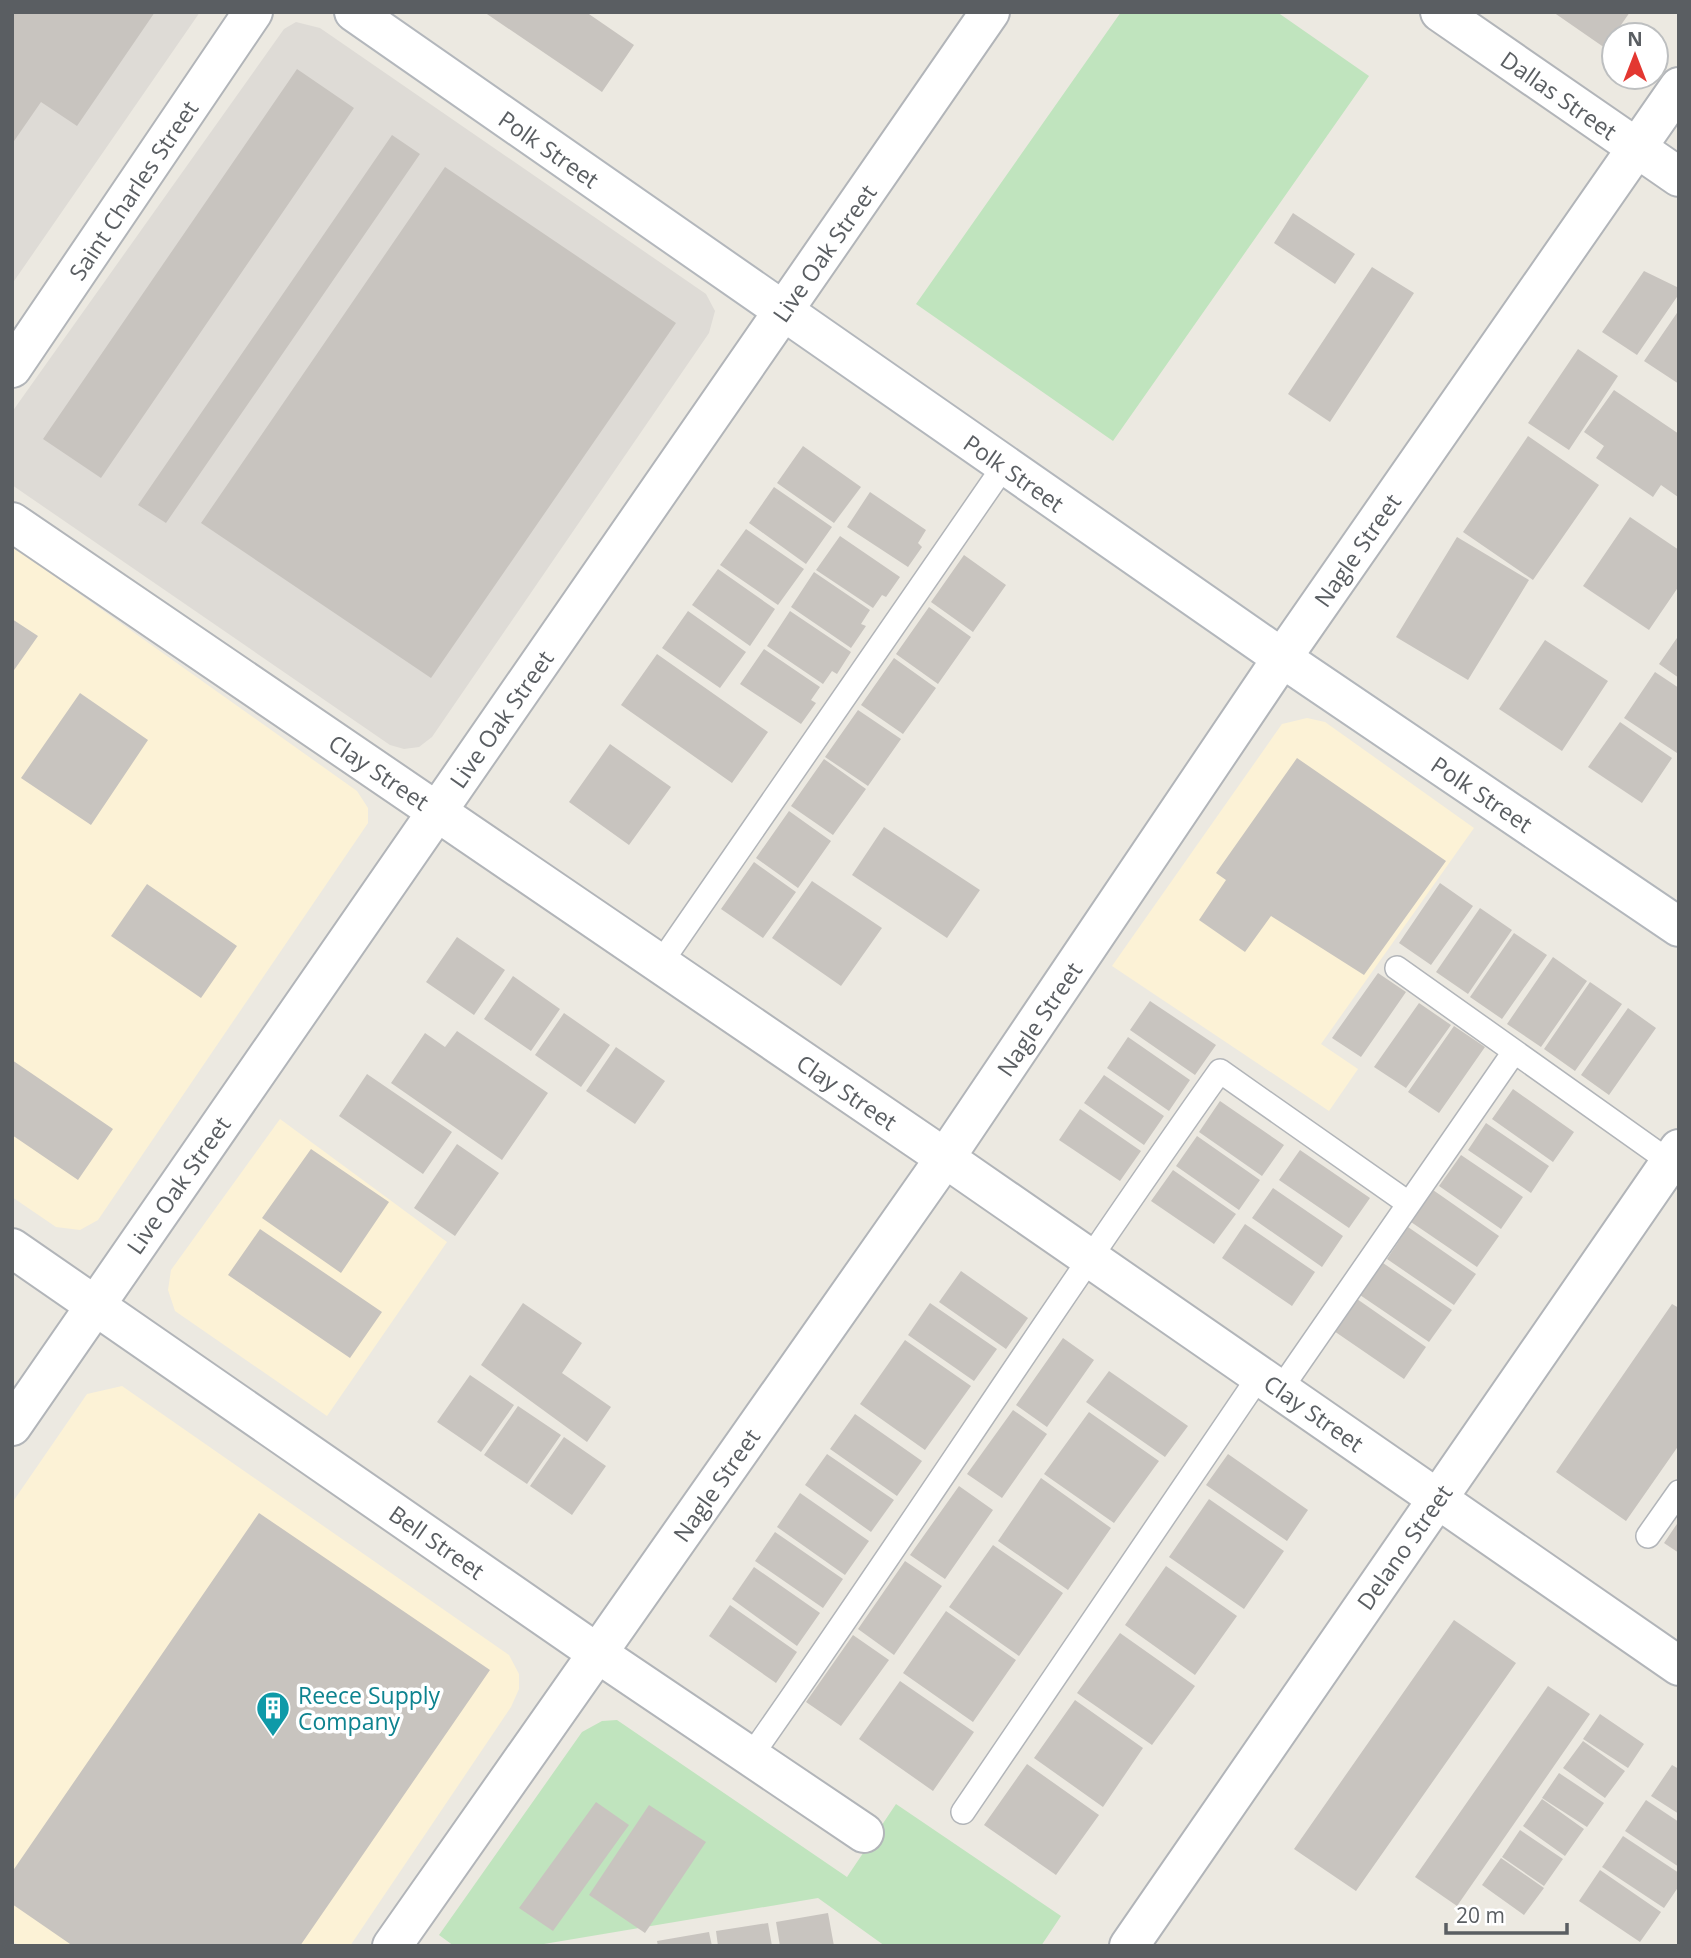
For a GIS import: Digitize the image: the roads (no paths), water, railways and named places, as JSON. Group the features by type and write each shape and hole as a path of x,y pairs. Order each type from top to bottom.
{"street":[{"name":"Saint Charles Street","path":"12,368 253,12"},
{"name":"Polk Street","path":"354,12 782,313 1282,658 1679,927"},
{"name":"Live Oak Street","path":"12,1426 990,12"},
{"name":"Dallas Street","path":"1440,12 1679,177"},
{"name":"Nagle Street","path":"396,1945 944,1158 1282,658 1679,87"},
{"name":"Clay Street","path":"12,522 944,1158 1679,1666"},
{"name":"Delano Street","path":"1129,1946 1674,1156"},
{"name":"Bell Street","path":"12,1248 597,1653 864,1833"}],"lane":[{"path":"660,964 1004,466"},
{"path":"1396,968 1514,1052 1674,1156"},
{"path":"963,1812 1270,1383 1408,1203 1514,1052"},
{"path":"751,1756 1041,1333 1088,1257 1220,1071 1408,1203"},
{"path":"1648,1536 1679,1492"}],"place":[{"name":"Reece Supply Company","path":"273,1738"}]}
